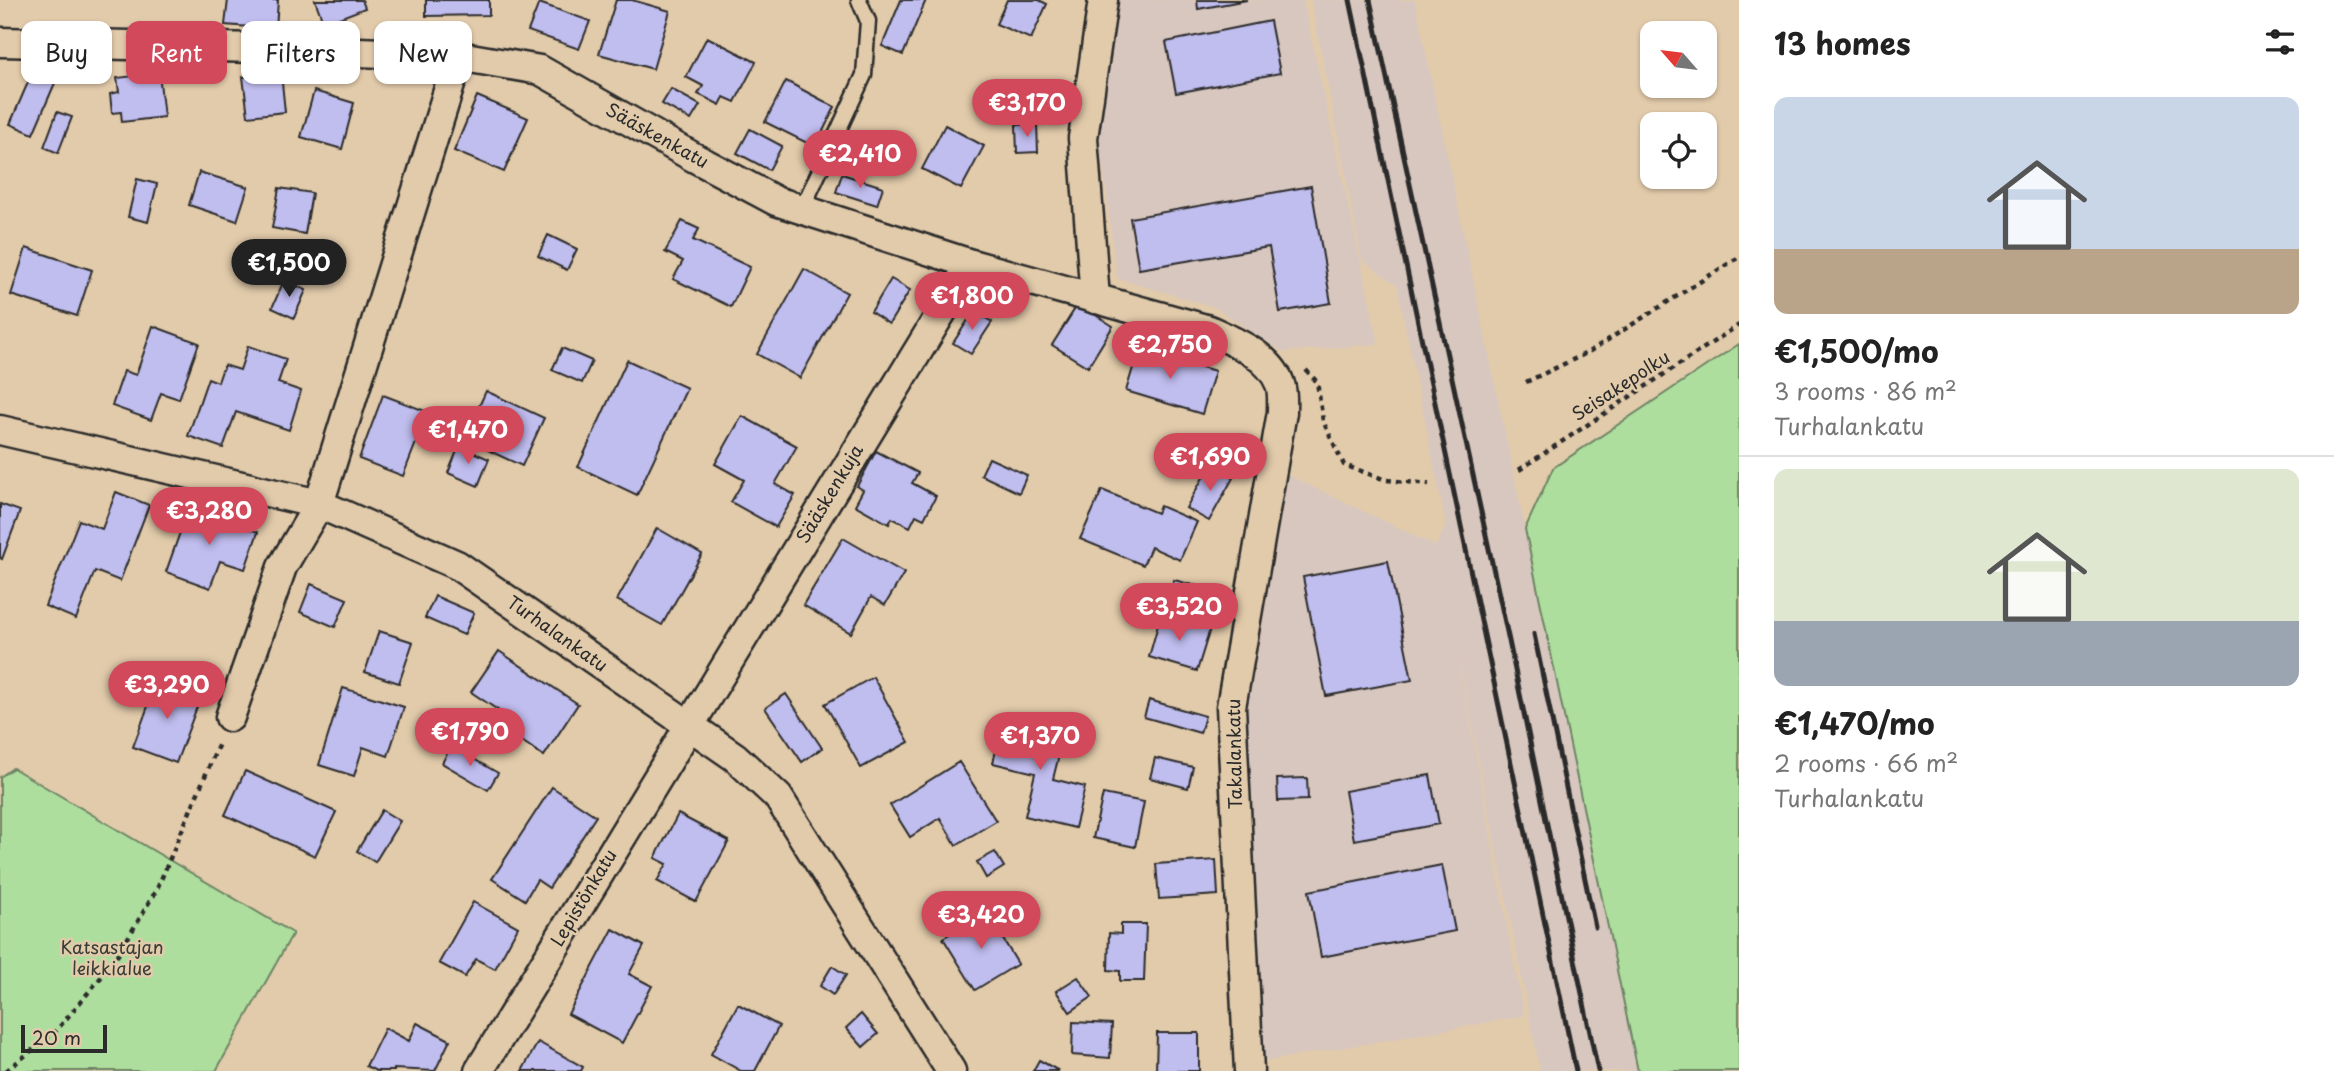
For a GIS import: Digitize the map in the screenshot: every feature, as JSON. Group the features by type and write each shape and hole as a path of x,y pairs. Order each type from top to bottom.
{"street":[{"path":"1096,299 1083,138 1103,0"},
{"name":"Sääskenkatu","path":"0,42 374,53"},
{"name":"Sääskenkatu","path":"472,58 540,70 776,201 971,264 1209,330 1266,361"},
{"path":"230,717 282,567 319,504 450,84"},
{"name":"Sääskenkuja","path":"689,725 971,264"},
{"name":"Takalankatu","path":"1249,1071 1231,707 1282,412 1281,385 1266,361"},
{"name":"Turhalankatu","path":"0,430 319,504 457,565 735,757 778,797 951,1071"},
{"name":"Lepistönkatu","path":"479,1071 689,725"}],"lane":[{"path":"802,209 864,75 868,22 859,0"}],"path":[{"path":"1526,382 1587,354 1739,257"},
{"name":"Seisakepolku","path":"1519,470 1739,325"},
{"path":"1266,361 1293,359 1317,382 1323,421 1344,465 1386,480 1429,484"},
{"path":"6,1071 56,1031 113,963 157,889 230,717"}],"shaded area":[{"path":"1120,0 1303,0 1379,344 1283,352 1214,307 1117,278 1099,137"},
{"path":"1311,0 1415,0 1638,1071 1540,1071 1454,636 1524,1016 1262,1062 1247,712 1288,475 1436,546 1446,525 1397,285 1362,260"}],"green space":[{"path":"1739,344 1739,1071 1638,1071 1525,529 1553,468"},
{"name":"Katsastajan leikkialue","path":"13,768 293,933 216,1071 0,1071 0,777"}],"building":[{"path":"228,0 278,0 277,21 241,21 241,26 227,25"},
{"path":"315,0 362,0 365,8 332,21 323,21"},
{"path":"426,0 489,0 489,15 426,16"},
{"path":"616,0 632,0 670,11 653,69 599,54"},
{"path":"901,0 926,0 903,55 882,46"},
{"path":"1007,0 1039,0 1047,4 1031,39 996,24"},
{"path":"1197,0 1247,0 1198,9"},
{"path":"539,3 590,21 579,49 528,31"},
{"path":"1270,21 1280,73 1176,93 1166,42"},
{"path":"707,37 756,62 735,102 724,97 720,105 698,94 703,86 686,77"},
{"path":"126,77 126,84 160,84 164,117 122,122 121,112 112,113 110,94 119,92 117,78"},
{"path":"786,81 835,107 815,147 765,122"},
{"path":"27,84 55,84 33,134 10,124"},
{"path":"244,84 282,84 285,112 248,116"},
{"path":"671,89 700,105 691,120 662,104"},
{"path":"314,91 354,103 342,149 301,137"},
{"path":"477,96 528,118 504,172 454,151"},
{"path":"57,112 72,117 58,153 44,147"},
{"path":"1037,124 1038,152 1017,153 1016,125"},
{"path":"945,125 984,146 961,189 922,169"},
{"path":"750,129 782,146 769,170 737,153"},
{"path":"199,172 248,187 237,221 189,205"},
{"path":"842,174 883,187 877,205 836,192"},
{"path":"137,179 157,184 148,222 128,217"},
{"path":"1311,186 1331,303 1280,312 1269,247 1139,269 1130,218"},
{"path":"279,188 312,193 305,234 272,228"},
{"path":"682,221 699,229 693,240 750,267 731,307 673,279 683,261 665,252"},
{"path":"548,235 577,249 567,270 538,256"},
{"path":"26,248 92,270 77,316 11,295"},
{"path":"804,269 847,293 800,378 757,354"},
{"path":"891,279 910,290 889,324 871,312"},
{"path":"284,280 306,290 294,318 272,308"},
{"path":"1078,304 1113,326 1088,367 1052,345"},
{"path":"974,311 992,322 971,354 953,343"},
{"path":"153,326 199,343 179,399 161,393 151,420 112,406 124,371 136,375"},
{"path":"248,346 286,359 278,383 301,391 289,430 236,412 223,448 188,436 208,378 218,382 224,365 240,370"},
{"path":"562,348 592,361 582,383 552,370"},
{"path":"1139,348 1215,371 1202,414 1126,391"},
{"path":"627,360 687,388 637,495 578,467"},
{"path":"486,391 544,418 522,466 464,439"},
{"path":"383,395 428,412 403,476 359,459"},
{"path":"742,416 797,446 775,484 795,495 776,527 731,502 744,480 715,464"},
{"path":"459,446 489,459 478,486 448,473"},
{"path":"876,451 918,473 912,483 936,496 924,519 916,515 910,527 892,518 889,524 855,505 863,490 857,486"},
{"path":"989,458 1027,475 1019,493 981,475"},
{"path":"1210,465 1233,478 1209,521 1186,508"},
{"path":"1102,490 1157,513 1160,506 1197,522 1180,560 1151,547 1143,565 1080,539"},
{"path":"116,492 149,505 120,581 95,571 76,619 45,606 79,520 102,529"},
{"path":"0,504 20,511 2,559 0,558"},
{"path":"189,507 258,532 245,569 220,561 210,588 166,572"},
{"path":"657,528 702,554 662,625 617,600"},
{"path":"843,538 904,573 885,605 871,597 851,633 803,605"},
{"path":"1388,561 1412,680 1326,696 1303,577"},
{"path":"1174,580 1198,586 1192,612 1168,605"},
{"path":"311,584 347,599 335,627 300,612"},
{"path":"435,596 474,613 464,635 425,618"},
{"path":"1161,614 1210,629 1197,671 1149,657"},
{"path":"379,631 413,642 399,683 365,672"},
{"path":"499,651 578,704 544,756 507,731 514,721 471,692"},
{"path":"873,677 909,742 861,768 825,704"},
{"path":"158,679 201,696 176,763 133,747"},
{"path":"343,688 404,707 388,756 363,747 354,776 319,765"},
{"path":"786,694 822,748 802,762 765,708"},
{"path":"1149,700 1205,716 1200,733 1144,717"},
{"path":"1003,721 1064,735 1053,779 1085,787 1075,828 1025,816 1035,773 993,763"},
{"path":"451,746 498,773 488,790 442,763"},
{"path":"1155,758 1193,767 1188,788 1150,778"},
{"path":"959,762 996,821 956,845 940,818 910,837 890,805"},
{"path":"245,771 336,812 315,856 225,815"},
{"path":"1430,775 1439,824 1354,840 1345,791"},
{"path":"1307,778 1308,800 1278,801 1277,779"},
{"path":"552,787 596,816 549,888 537,880 525,900 492,879"},
{"path":"1103,794 1144,802 1135,847 1093,838"},
{"path":"382,810 400,821 375,862 357,851"},
{"path":"678,814 729,841 696,902 657,881 667,864 655,858"},
{"path":"995,852 1004,867 986,878 977,862"},
{"path":"1216,860 1218,895 1159,899 1156,864"},
{"path":"1442,865 1455,931 1321,957 1309,891"},
{"path":"473,902 518,927 495,969 476,959 465,977 439,963"},
{"path":"986,911 1018,964 975,990 943,938"},
{"path":"1121,924 1146,924 1144,981 1120,981 1120,971 1108,970 1109,933 1121,934"},
{"path":"613,929 644,946 629,974 652,986 622,1043 568,1014"},
{"path":"832,966 846,975 833,995 820,986"},
{"path":"1078,977 1092,997 1070,1012 1056,991"},
{"path":"738,1004 779,1026 755,1071 741,1071 711,1054"},
{"path":"861,1014 878,1034 863,1047 846,1028"},
{"path":"1073,1022 1112,1024 1110,1058 1072,1055"},
{"path":"417,1023 450,1040 435,1071 376,1071 366,1066 385,1028 409,1041"},
{"path":"1157,1033 1199,1033 1199,1071 1156,1071"},
{"path":"538,1042 583,1067 581,1071 522,1071"},
{"path":"1039,1060 1059,1071 1033,1071"}],"railway":[{"path":"1350,0 1576,1071"},
{"path":"1370,0 1509,641 1598,1071"},
{"path":"1534,634 1595,927"}]}
